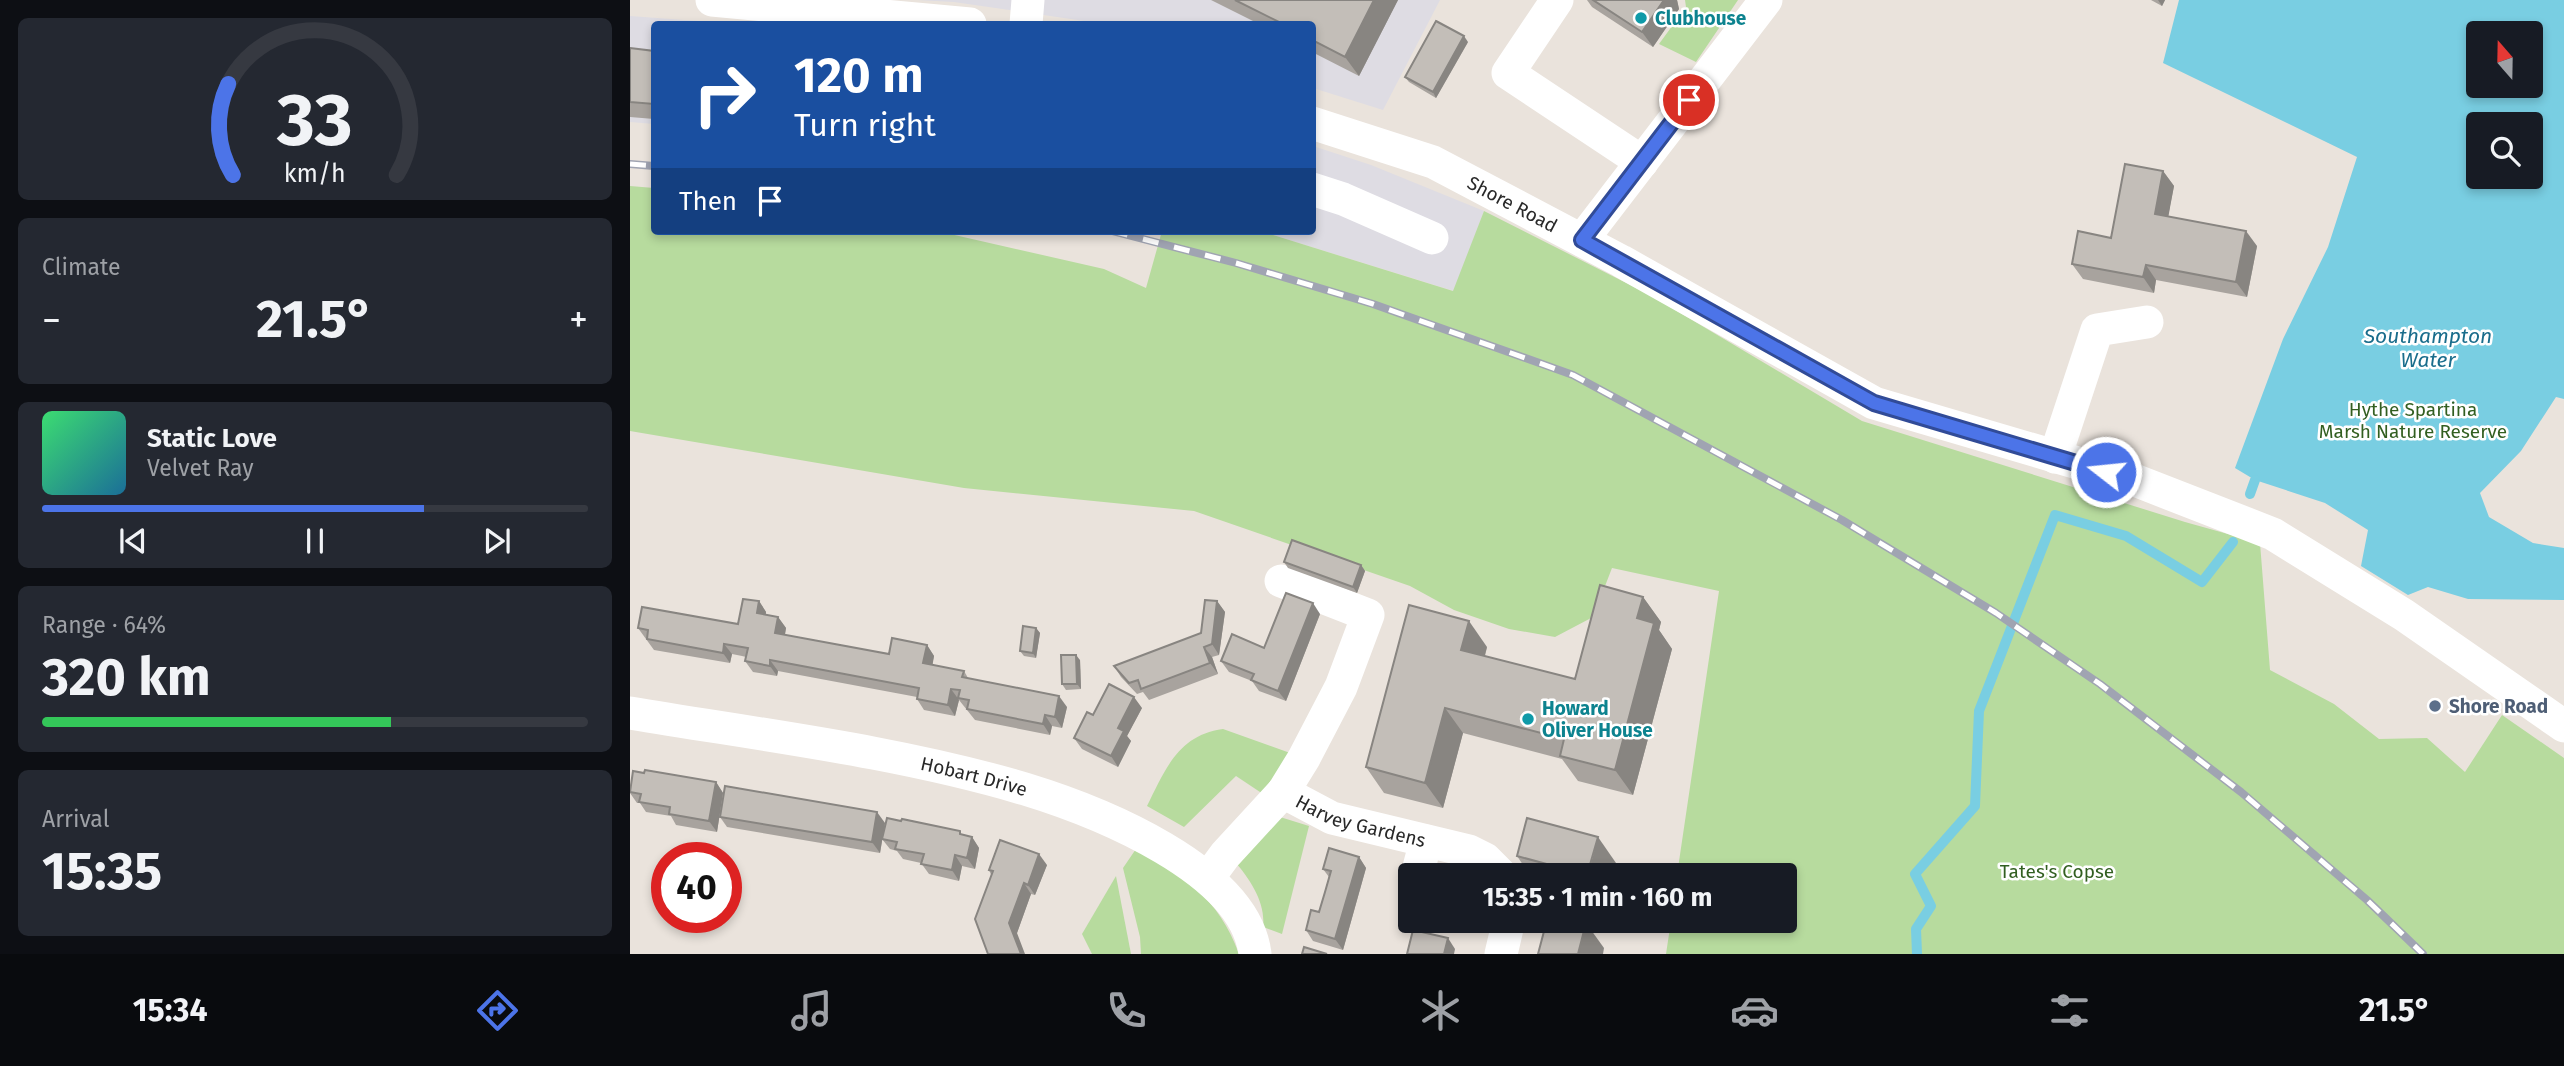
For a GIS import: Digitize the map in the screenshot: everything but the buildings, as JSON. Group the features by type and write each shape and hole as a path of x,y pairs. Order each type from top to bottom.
{"street":[{"path":"712,0 835,17 912,21"},
{"path":"1026,21 1028,0"},
{"path":"1557,0 1508,73 1642,162"},
{"path":"1582,240 1766,0"},
{"name":"Shore Road","path":"1316,124 1433,162 1582,240 1874,403 2132,480 2273,534 2404,615 2564,726"},
{"path":"1316,190 1343,199 1432,238"},
{"path":"2055,457 2097,330 2147,322"},
{"path":"1281,581 1368,615 1341,687 1283,792"},
{"name":"Hobart Drive","path":"630,713 898,758 1024,789 1074,806 1170,852 1208,878 1241,914 1250,931 1255,954"},
{"name":"Harvey Gardens","path":"1208,878 1283,792 1332,818 1469,851 1489,863"},
{"path":"1420,863 1426,841"},
{"path":"1501,954 1506,933"}],"shaded area":[{"path":"917,0 1440,0 1383,110 1316,89 1316,21 1084,21 954,2"},
{"path":"630,16 698,21 651,21 651,124 630,122"},
{"path":"1316,147 1371,165 1484,211 1454,291 1273,235 1316,235"}],"green space":[{"path":"1685,0 1738,0 1696,62 1659,44 1686,7"},
{"name":"Tates's Copse","path":"630,186 651,188 651,235 955,235 1104,269 1146,288 1161,235 1273,235 1453,291 1484,211 1650,295 1862,421 2260,543 2270,670 2334,704 2379,739 2427,738 2465,772 2502,715 2564,758 2564,954 1666,954 1669,933 1797,933 1797,863 1679,863 1719,591 1612,568 1593,617 1555,637 1509,629 1454,610 1410,586 1194,511 964,488 630,431"},
{"path":"1223,729 1304,758 1275,802 1236,776 1184,827 1147,806 1175,756 1195,738"},
{"path":"1280,817 1309,826 1282,934 1263,927 1259,900 1235,862"},
{"path":"1138,846 1185,880 1210,903 1231,934 1239,954 1141,954 1140,937 1123,868"},
{"path":"1116,876 1131,954 1092,954 1082,934"}],"water":[{"name":"Southampton Water","path":"2179,0 2564,0 2564,399 2556,397 2521,451 2480,493 2489,517 2533,543 2564,548 2564,600 2468,599 2428,587 2408,595 2361,566 2368,530 2325,503 2255,480 2235,468 2283,339 2328,247 2357,157 2163,63"}],"waterway":[{"path":"2250,494 2255,480"},
{"path":"1917,954 1916,929 1931,906 1915,874 1975,806 1979,711 2055,515 2126,536 2202,582 2233,542"}],"railway":[{"path":"630,164 651,166"},
{"path":"1128,235 1236,263 1373,304 1573,375 1842,520 1996,613 2100,684 2241,792 2367,900 2423,954"}],"place":[{"name":"Clubhouse","path":"1641,18"},
{"name":"Shore Road","path":"2435,706"},
{"name":"Howard Oliver House","path":"1528,719"}],"route":[{"path":"1689,100 1582,240 1874,403 2106,472"}],"park label":[{"name":"Hythe Spartina Marsh Nature Reserve","path":"2413,420"}]}
